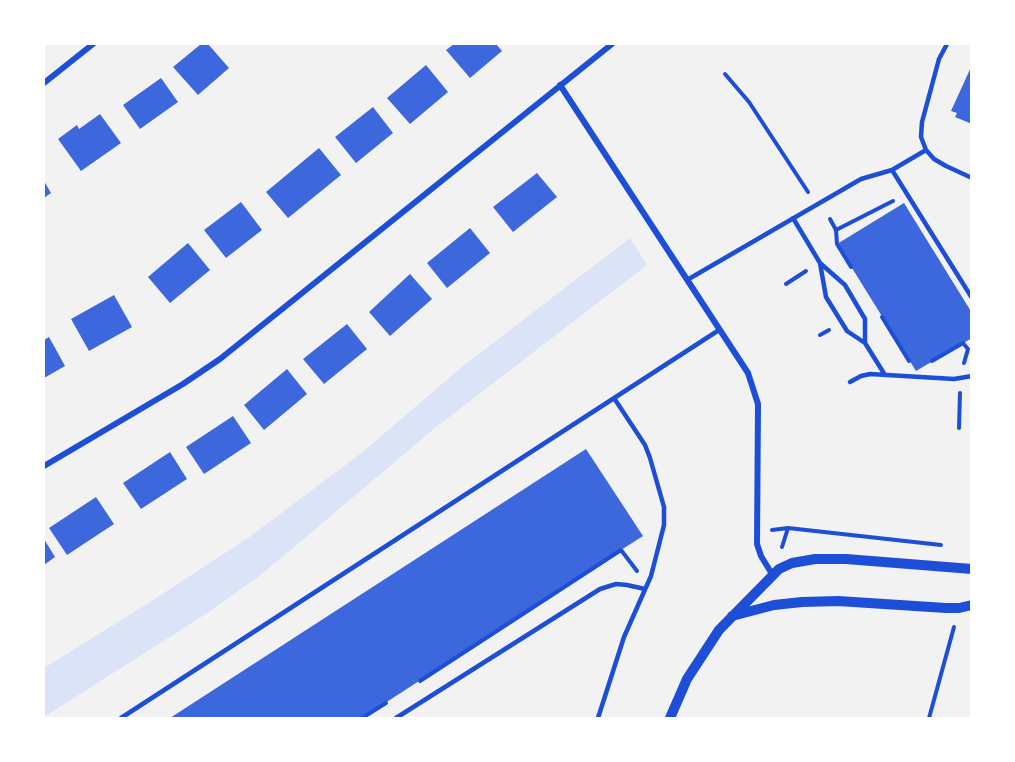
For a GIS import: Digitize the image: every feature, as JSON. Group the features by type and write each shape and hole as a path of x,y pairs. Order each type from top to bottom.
{"street":[{"path":"44,83 93,44"},
{"path":"44,466 183,384 220,359 612,44"},
{"path":"560,85 748,373 758,404 757,544 772,574"},
{"path":"670,718 687,679 708,646 732,616 779,568 815,559 972,569"},
{"path":"732,616 774,605 802,602 838,601 946,608 972,605"}],"lane":[{"path":"947,44 939,59 922,122 921,137 926,150 934,159 972,178"},
{"path":"687,280 861,179 892,170 926,150"},
{"path":"892,170 972,298"},
{"path":"793,218 820,263 845,285 866,319 865,343"},
{"path":"820,263 826,297 847,332 865,343 885,375"},
{"path":"121,718 719,330"},
{"path":"850,382 861,376 954,379 972,376"},
{"path":"598,718 624,637 651,576 664,525 664,507 645,445 614,398"},
{"path":"396,718 600,589 616,584 645,590"}],"path":[{"path":"725,74 749,102 810,196"},
{"path":"836,230 885,203 899,199"},
{"path":"830,219 836,230 837,244 841,250"},
{"path":"786,284 801,275"},
{"path":"880,314 910,362"},
{"path":"925,366 963,343 968,349 962,369"},
{"path":"959,428 960,392"},
{"path":"788,528 945,545"},
{"path":"411,687 621,550 636,570 651,576"},
{"path":"929,718 949,648"},
{"path":"362,718 391,699"}],"shaded area":[{"path":"630,238 647,265 435,428 262,574 209,612 44,717 44,668 248,538 360,454 463,366"}],"building":[{"path":"201,44 208,44 229,68 198,95 173,67"},
{"path":"454,44 496,44 502,51 470,78 446,50"},
{"path":"426,65 448,92 410,124 387,98"},
{"path":"972,65 972,124 955,117 957,113 951,111"},
{"path":"161,78 178,102 140,129 123,105"},
{"path":"373,107 393,133 356,163 335,137"},
{"path":"100,114 121,143 81,171 58,139 77,125 79,129"},
{"path":"319,148 341,175 288,218 266,192"},
{"path":"537,173 557,197 513,232 493,207"},
{"path":"44,181 51,193 44,198"},
{"path":"241,202 262,230 226,258 204,230"},
{"path":"904,203 972,313 972,338 916,371 837,244"},
{"path":"470,228 490,253 447,288 427,263"},
{"path":"188,243 210,270 170,303 148,277"},
{"path":"410,274 432,299 390,336 369,312"},
{"path":"114,295 132,327 89,351 71,319"},
{"path":"347,324 367,349 324,384 303,359"},
{"path":"49,337 65,366 44,378 44,340"},
{"path":"287,369 307,394 264,430 244,405"},
{"path":"233,416 251,443 204,474 186,447"},
{"path":"586,449 643,536 362,718 170,718"},
{"path":"170,452 187,479 141,509 123,483"},
{"path":"96,497 114,524 67,555 49,528"},
{"path":"44,539 55,557 44,565"}]}
